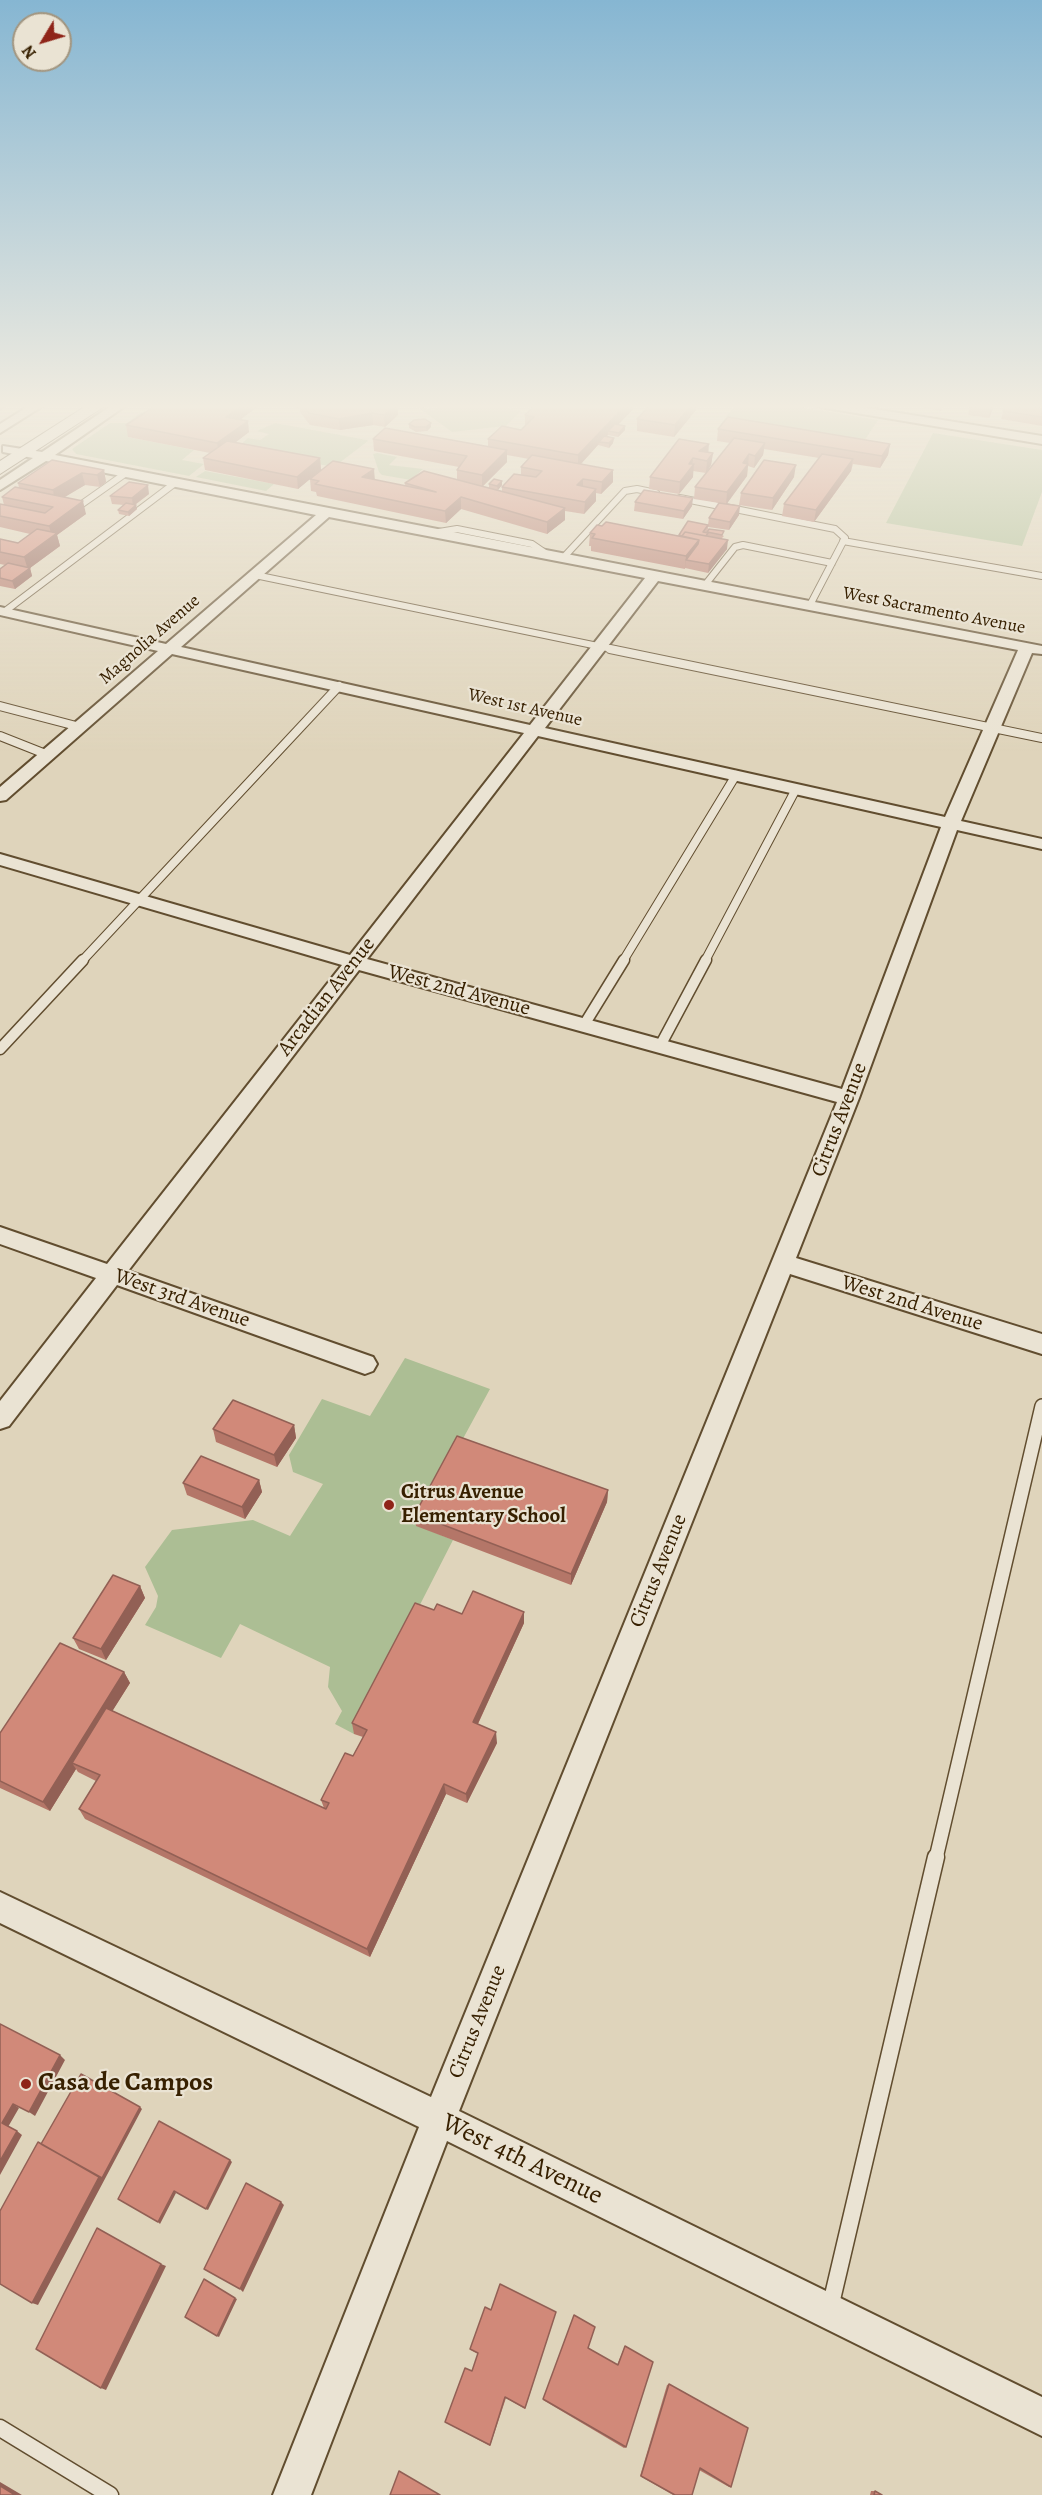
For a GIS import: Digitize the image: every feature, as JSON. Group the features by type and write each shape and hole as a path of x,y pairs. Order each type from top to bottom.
{"street":[{"name":"Magnolia Avenue","path":"0,796 317,520"},
{"name":"West Sacramento Avenue","path":"366,520 1035,649"},
{"name":"Arcadian Avenue","path":"0,1419 655,575"},
{"name":"West 1st Avenue","path":"2,611 1042,844"},
{"name":"Citrus Avenue","path":"292,2495 439,2119 849,1098 951,824 992,728 1035,649"},
{"name":"West 2nd Avenue","path":"0,859 354,962 849,1098"},
{"name":"West 3rd Avenue","path":"0,1235 365,1364"},
{"name":"West 2nd Avenue","path":"783,1263 1042,1344"},
{"name":"West 4th Avenue","path":"0,1907 439,2119 1042,2417"}],"lane":[{"path":"2,611 124,520"},
{"path":"564,558 598,520"},
{"path":"793,520 835,529 844,540 1042,576"},
{"path":"810,605 844,540"},
{"path":"705,585 735,547 743,545 832,563"},
{"path":"255,575 1042,738"},
{"path":"0,1049 142,900 339,686"},
{"path":"0,706 80,727"},
{"path":"0,736 48,755"},
{"path":"584,1025 736,775"},
{"path":"660,1046 796,789"},
{"path":"829,2311 1042,1406"},
{"path":"0,2428 110,2495"}],"green space":[{"path":"887,520 1031,520 1022,546 886,523"},
{"path":"405,1358 490,1389 416,1525 453,1540 354,1734 335,1724 342,1711 328,1687 330,1667 240,1624 221,1658 145,1625 156,1607 158,1596 145,1567 172,1530 253,1520 290,1536 323,1484 293,1472 289,1455 322,1399 370,1416"}],"building":[{"path":"22,520 57,520 49,526"},
{"path":"688,521 708,525 703,532 708,533 706,536 685,532 682,536 679,535"},
{"path":"606,522 699,540 686,556 592,538 595,534 590,533 597,525 602,526"},
{"path":"37,529 57,533 24,557 0,552 0,539 18,543"},
{"path":"709,529 724,531 722,535 707,532"},
{"path":"685,532 728,540 709,564 686,560 699,540 682,536"},
{"path":"8,563 30,568 12,581 0,578 0,569"},
{"path":"233,1400 294,1425 274,1455 213,1429"},
{"path":"457,1436 608,1490 571,1574 415,1514"},
{"path":"201,1456 259,1480 242,1507 183,1483"},
{"path":"113,1575 140,1586 101,1649 73,1638"},
{"path":"473,1591 524,1612 473,1722 496,1732 466,1794 444,1784 367,1949 79,1809 100,1775 72,1763 106,1708 326,1809 329,1803 321,1800 345,1753 353,1756 367,1730 352,1723 415,1603 434,1610 437,1604 462,1614"},
{"path":"60,1643 124,1672 43,1802 0,1781 0,1733"},
{"name":"Casa de Campos","path":"0,2024 60,2055 29,2112 13,2104 2,2123 17,2131 0,2161"},
{"path":"81,2074 140,2107 102,2178 41,2144"},
{"path":"159,2121 230,2160 206,2209 174,2191 158,2222 118,2199"},
{"path":"38,2142 99,2177 32,2303 0,2284 0,2211"},
{"path":"246,2183 281,2202 240,2289 204,2269"},
{"path":"97,2228 161,2264 101,2388 36,2349"},
{"path":"204,2279 235,2298 217,2336 185,2317"},
{"path":"500,2284 556,2312 525,2408 505,2397 490,2445 445,2422 465,2368 472,2371 478,2353 470,2349 485,2307 491,2310"},
{"path":"574,2315 595,2327 588,2348 618,2365 625,2346 653,2362 626,2447 543,2399"},
{"path":"669,2384 748,2428 731,2487 700,2468 692,2495 675,2495 641,2476"},
{"path":"399,2471 440,2495 390,2495"},
{"path":"0,2486 15,2495 0,2495"}],"place":[{"name":"Citrus Avenue Elementary School","path":"389,1505"},
{"name":"Casa de Campos","path":"26,2084"}]}
